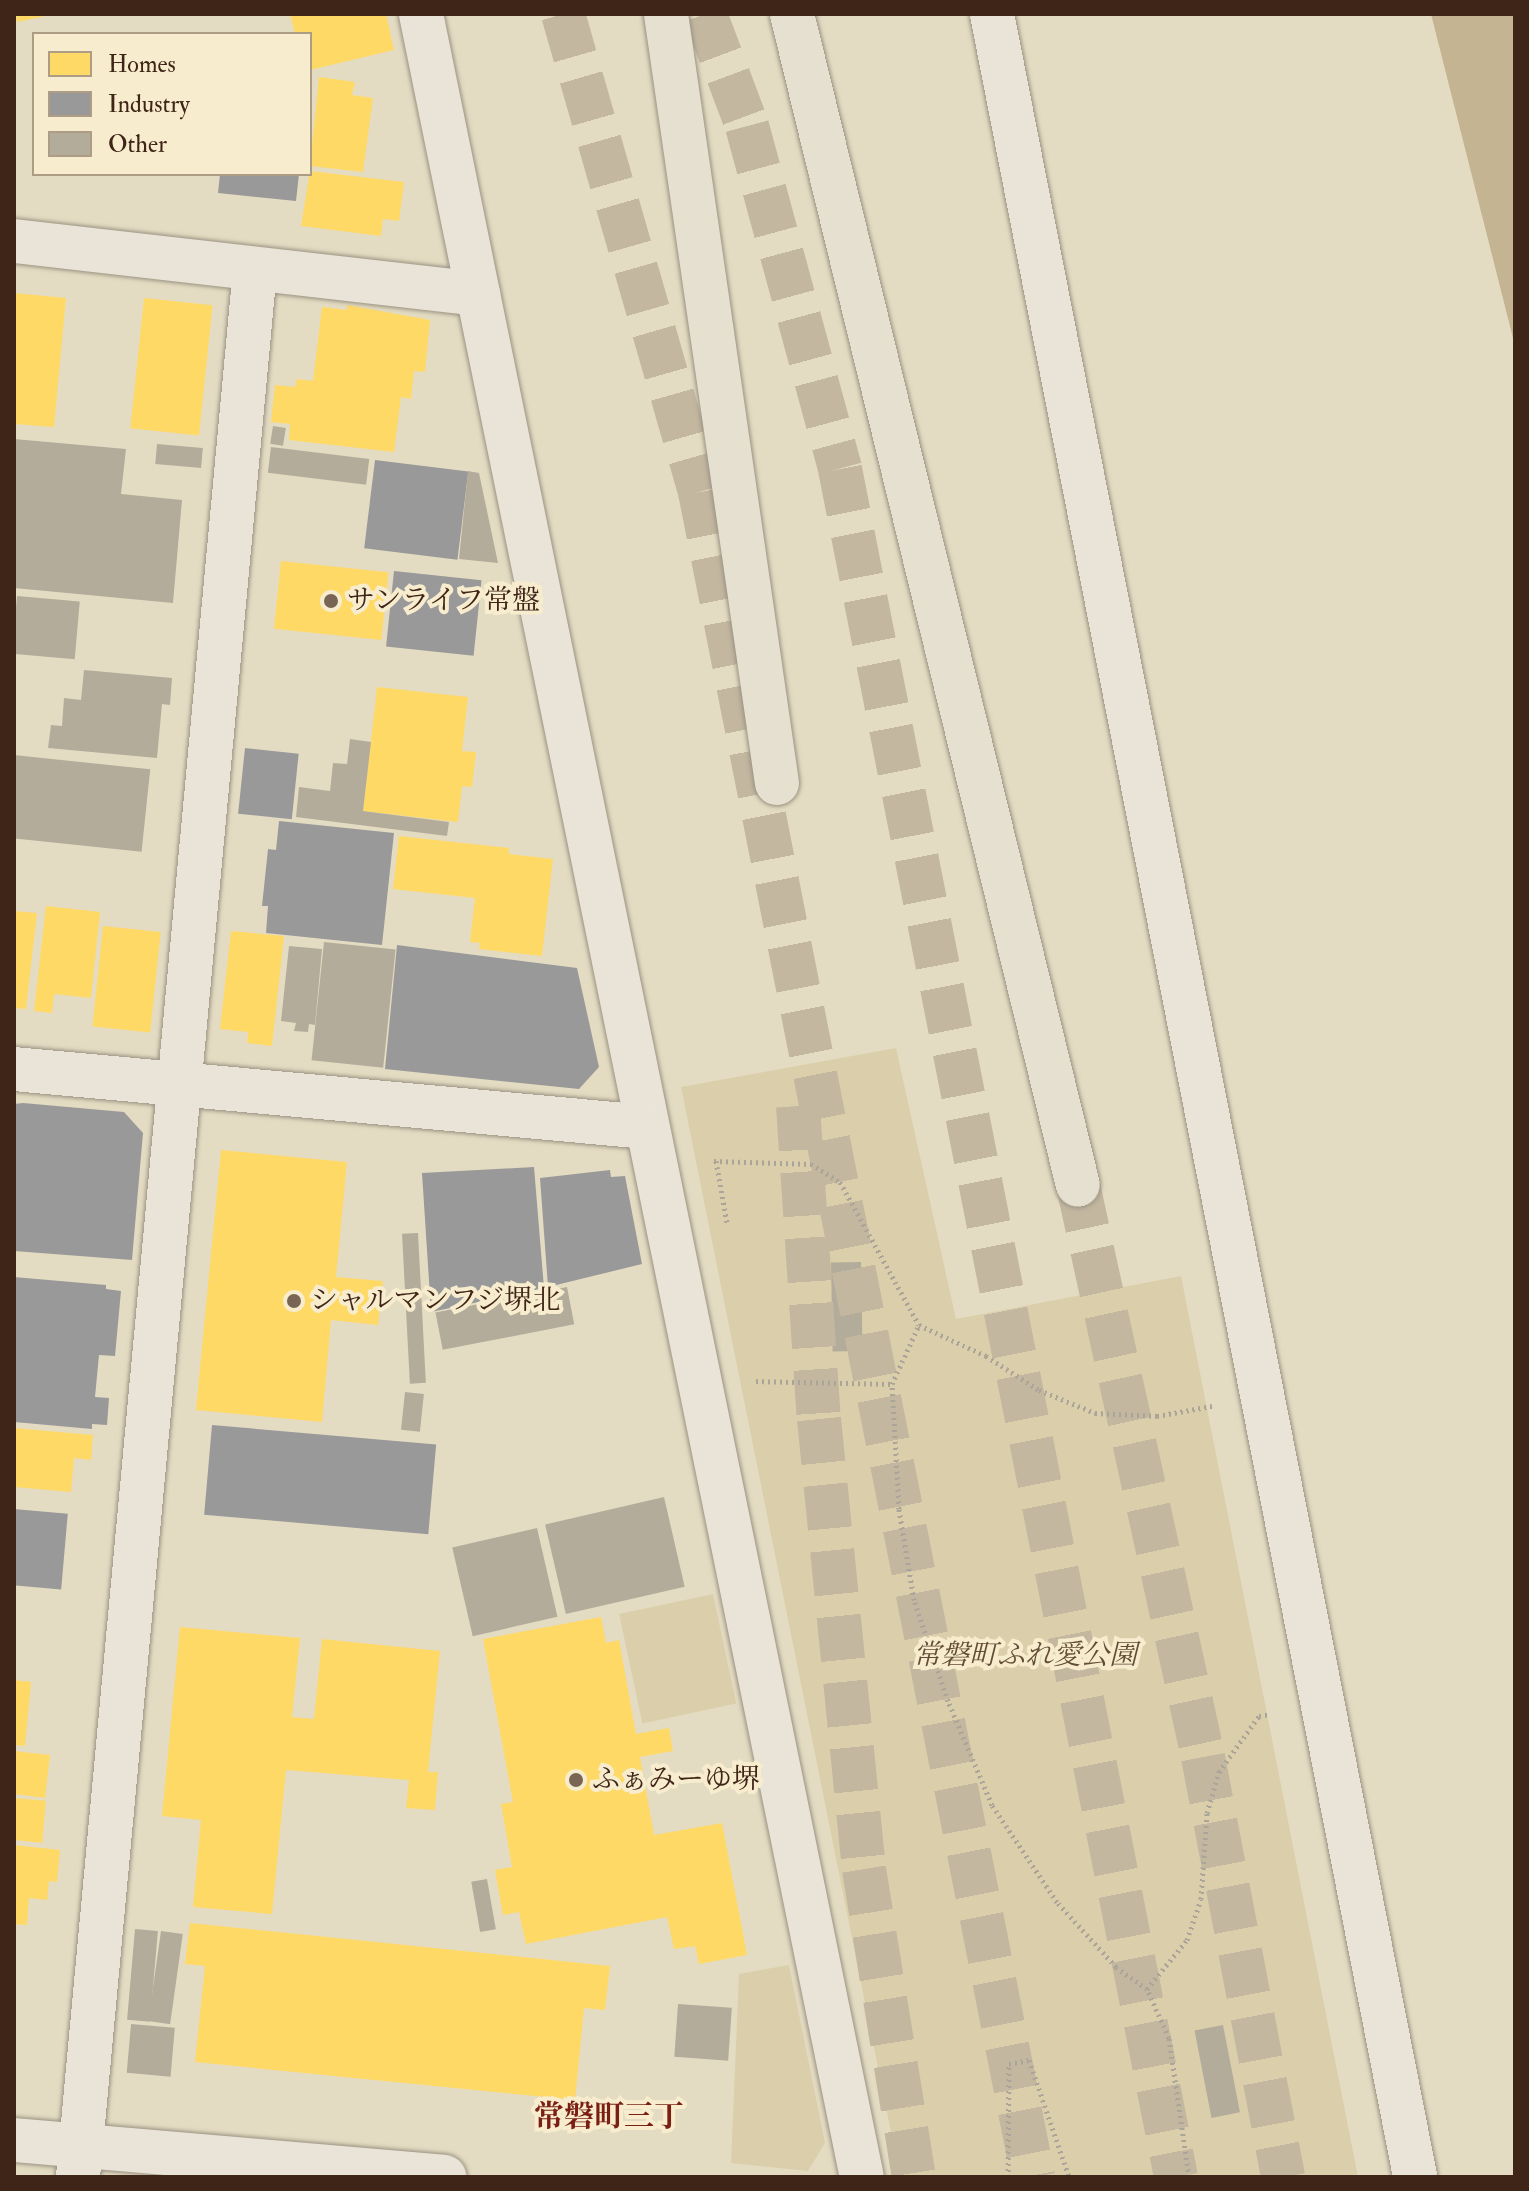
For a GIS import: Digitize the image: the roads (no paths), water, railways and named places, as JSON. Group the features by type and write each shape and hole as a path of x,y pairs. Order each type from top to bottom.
{"highway":[{"path":"666,14 777,783"},
{"path":"792,14 1078,1185"}],"street":[{"path":"421,14 862,2177"},
{"path":"992,14 1260,1398 1415,2177"},
{"path":"14,241 478,294"},
{"path":"79,2162 255,269"},
{"path":"14,1069 646,1127"},
{"path":"14,2140 79,2162 444,2177"}],"tunnel":[{"path":"563,14 700,492 1033,2177"},
{"path":"705,14 747,126 840,469 1176,2177"},
{"path":"798,1106 819,1419 864,1869 914,2177"},
{"path":"1078,1185 1203,1757 1283,2177"}],"place":[{"name":"サンライフ常盤","path":"331,601"},
{"name":"シャルマンフジ堺北","path":"294,1301"},
{"name":"ふぁみーゆ堺","path":"576,1780"}],"district":[{"name":"常磐町三丁","path":"609,2117"}],"park label":[{"name":"常磐町ふれ愛公園","path":"1025,1656"}]}
